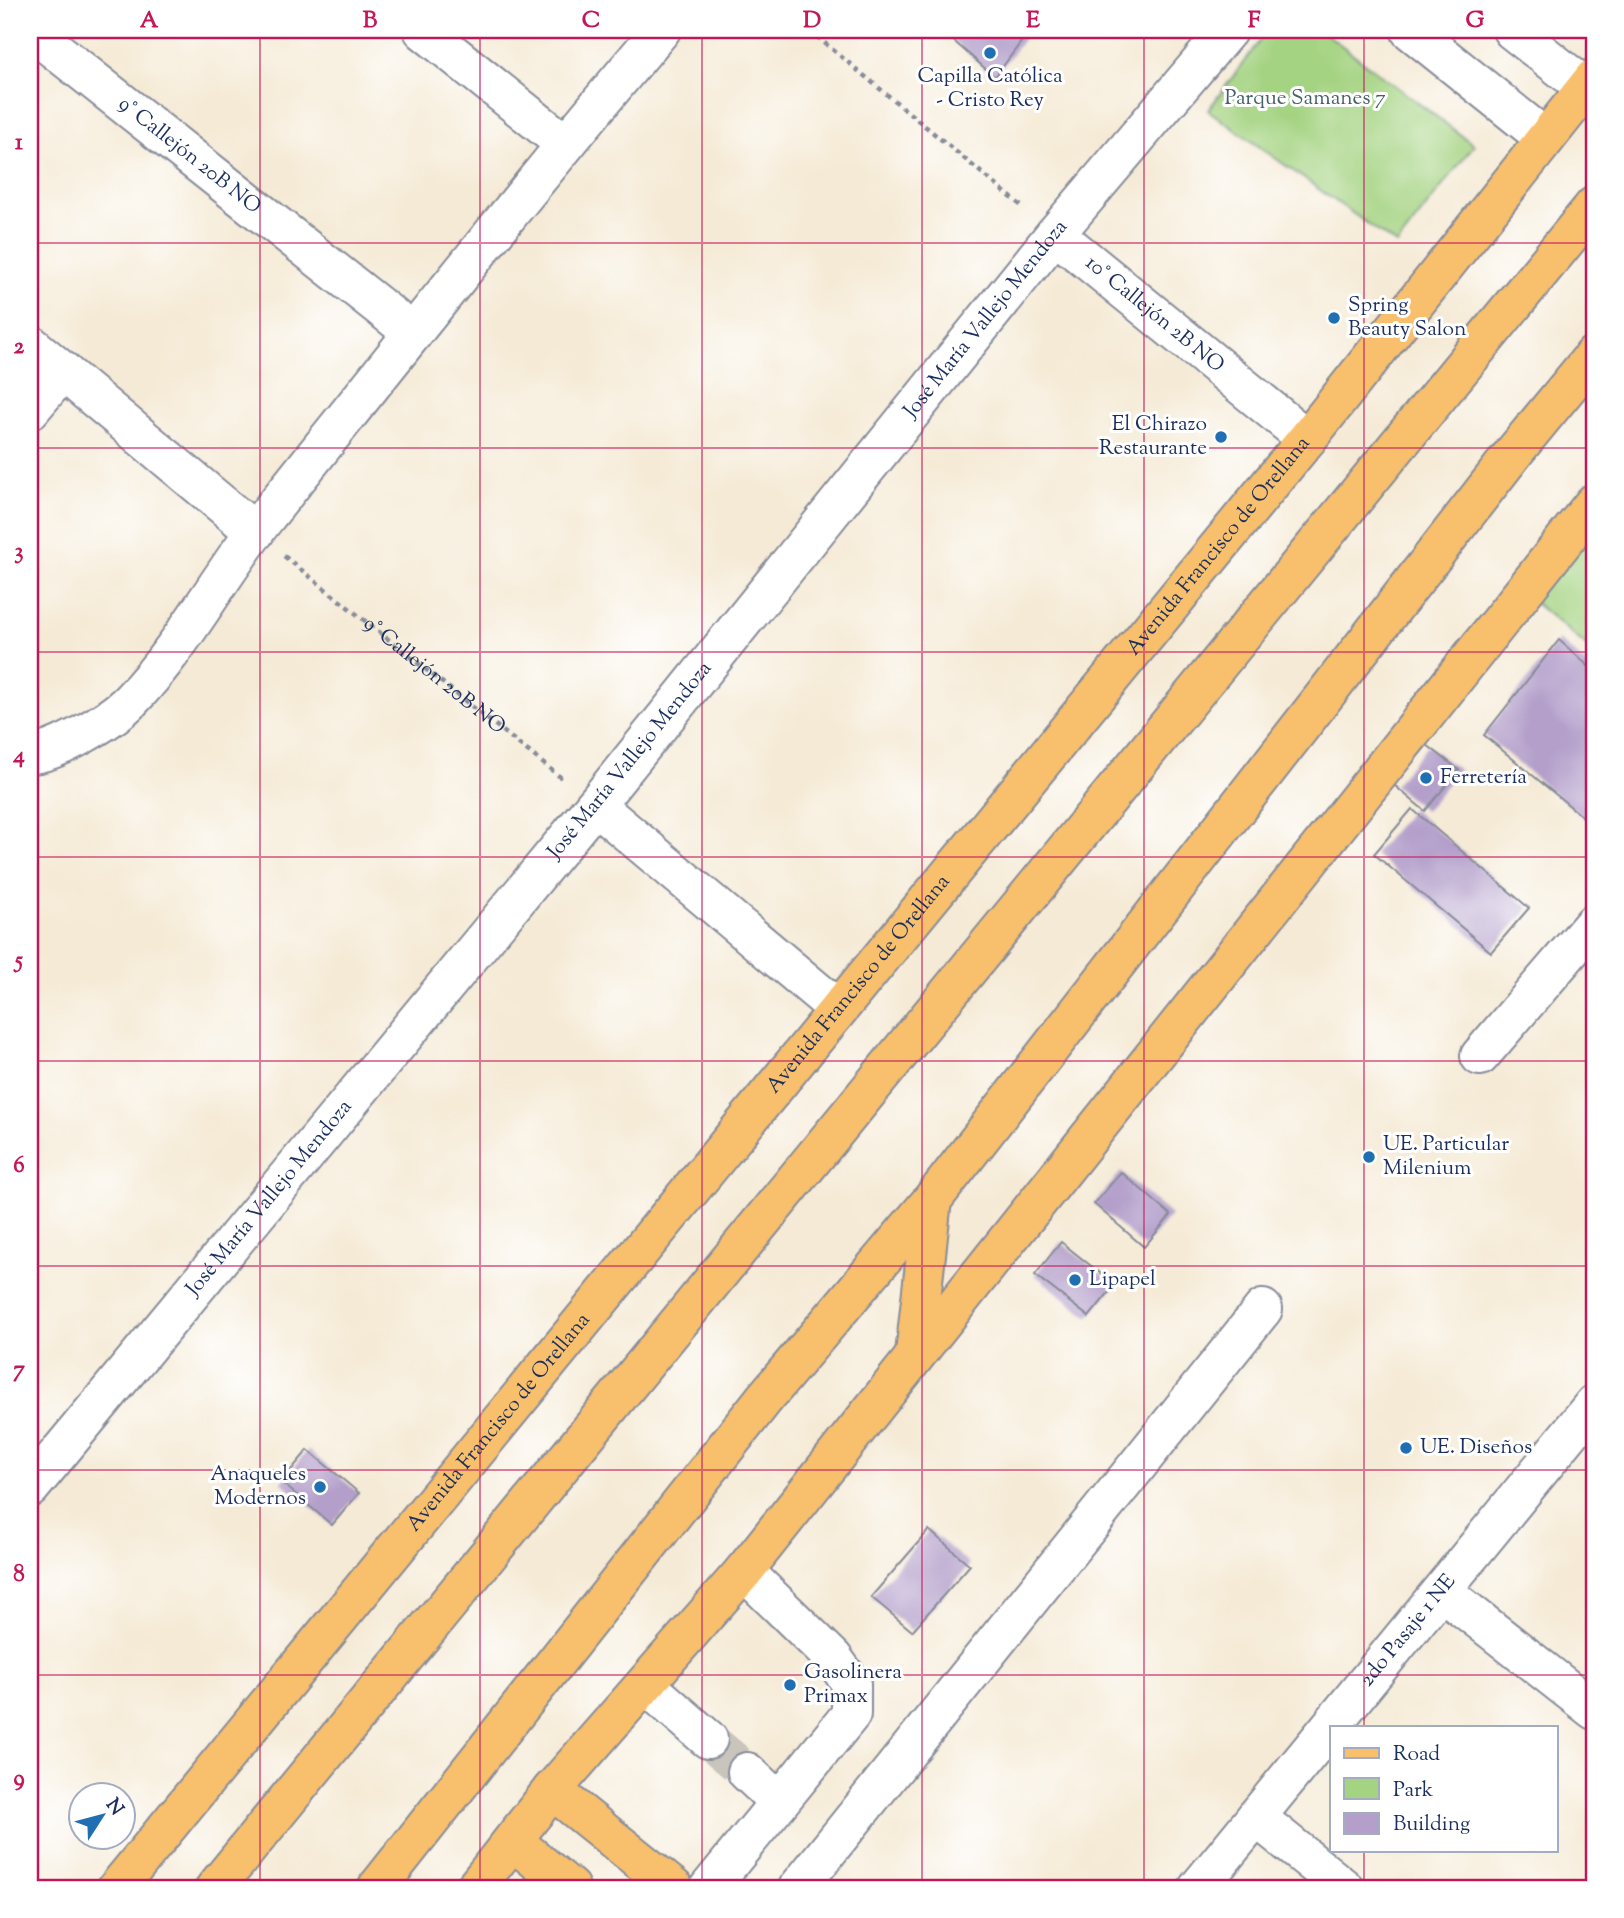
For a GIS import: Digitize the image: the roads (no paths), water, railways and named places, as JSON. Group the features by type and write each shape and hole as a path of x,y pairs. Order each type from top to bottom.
{"main road":[{"name":"Avenida Francisco de Orellana","path":"117,1888 1307,439 1590,83"},
{"path":"215,1888 1594,206"},
{"path":"377,1888 764,1399 932,1200 1506,462 1594,355"},
{"path":"475,1888 552,1790 647,1686 744,1571 1594,503"},
{"path":"915,1354 932,1200"},
{"path":"552,1790 674,1888"},
{"path":"513,1841 570,1888"}],"street":[{"name":"9° Callejón 20B NO","path":"30,30 413,333"},
{"path":"423,30 565,144"},
{"path":"30,754 88,733 129,702 166,657 255,532 565,144 661,30"},
{"name":"José María Vallejo Mendoza","path":"30,1488 594,805 1055,234 1228,30"},
{"path":"1409,30 1545,138"},
{"path":"1512,30 1590,83"},
{"name":"10° Callejón 2B NO","path":"1055,234 1307,439"},
{"path":"30,344 255,532"},
{"path":"30,410 63,370"},
{"path":"594,805 838,1009"},
{"path":"1480,1056 1594,923"},
{"path":"798,1888 1263,1309"},
{"name":"2do Pasaje 1 NE","path":"1330,1726 1594,1404"},
{"path":"709,1888 851,1714 851,1684 833,1658 744,1571"},
{"path":"1441,1591 1594,1710"},
{"path":"647,1686 708,1739"},
{"name":"2do Pasaje 1 NE","path":"1198,1888 1330,1727"},
{"path":"747,1772 779,1802"},
{"path":"1256,1817 1344,1888"}],"tunnel":[{"path":"708,1739 747,1772"}],"place":[{"name":"Capilla Católica - Cristo Rey","path":"990,53"},
{"name":"Spring Beauty Salon","path":"1334,318"},
{"name":"El Chirazo Restaurante","path":"1221,437"},
{"name":"Ferretería","path":"1426,778"},
{"name":"UE. Particular Milenium","path":"1369,1157"},
{"name":"Lipapel","path":"1075,1280"},
{"name":"UE. Diseños","path":"1406,1448"},
{"name":"Anaqueles Modernos","path":"320,1487"},
{"name":"Gasolinera Primax","path":"790,1685"}],"park label":[{"name":"Parque Samanes 7","path":"1305,99"}]}
